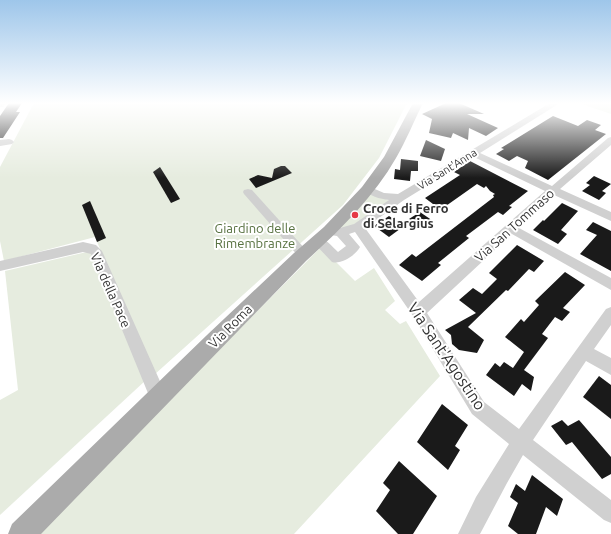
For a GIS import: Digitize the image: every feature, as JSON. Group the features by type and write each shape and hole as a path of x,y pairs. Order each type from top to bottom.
{"main road":[{"name":"Via Roma","path":"22,534 158,397 323,240 368,189 390,158 405,128"}],"street":[{"name":"Via Sant'Anna","path":"323,240 358,227 400,198 514,128"},
{"name":"Via San Tommaso","path":"418,312 552,190 611,140"},
{"path":"472,153 611,217"},
{"path":"368,189 382,196 400,198"},
{"path":"248,192 323,240 354,247 360,252 343,264 337,259 323,240"},
{"name":"Via Sant'Agostino","path":"358,227 418,312 478,408 611,513"},
{"path":"510,228 611,285"},
{"name":"Via della Pace","path":"0,266 83,248 92,248 96,251 158,397"},
{"path":"469,534 478,513 521,442 611,313"},
{"path":"584,352 611,367"}],"green space":[{"name":"Giardino delle Rimembranze","path":"21,128 394,128 379,158 343,205 154,375 95,237 4,261 0,241 0,167"},
{"path":"371,192 392,202 346,229 339,227"},
{"path":"321,247 355,281 374,268 395,301 385,310 400,324 406,321 440,376 294,534 36,534"},
{"path":"91,251 146,380 0,515 0,400 18,390 5,271"}],"building":[{"path":"0,128 10,128 3,138 0,138"},
{"path":"430,128 498,128 486,136 469,128 468,140 453,133 451,138 429,133"},
{"path":"534,128 597,128 595,130 606,134 548,180 525,168 528,161 517,156 509,161 496,154 504,149 501,148"},
{"path":"426,140 445,149 441,161 420,156"},
{"path":"401,159 418,161 418,171 411,171 410,181 394,179 395,169 400,170"},
{"path":"470,161 528,191 509,206 512,207 503,215 498,212 466,236 469,238 438,263 441,265 422,281 399,265 412,254 416,257 494,197 493,195 495,194 486,186 484,188 477,184 443,208 437,207 425,198 460,175 454,172"},
{"path":"285,166 292,173 256,188 249,179 258,175 272,178 274,169"},
{"path":"160,167 180,199 171,203 153,172"},
{"path":"594,176 611,184 602,191 606,193 599,200 582,191 590,185 586,183"},
{"path":"90,201 106,238 97,242 82,205"},
{"path":"562,203 578,211 561,230 567,234 558,244 533,230"},
{"path":"420,212 433,221 422,228 409,219"},
{"path":"389,216 404,226 389,237 374,226"},
{"path":"593,222 611,231 611,271 580,254 597,235 586,230"},
{"path":"517,245 544,261 534,272 529,269 508,291 506,290 468,327 484,340 477,353 459,350 452,344 451,335 445,330 476,313 459,300 473,288 482,294 497,279 489,273"},
{"path":"565,272 585,285 563,308 570,312 562,321 555,317 542,334 548,338 524,370 534,377 531,391 522,384 514,396 486,375 495,363 500,367 504,362 513,368 524,352 505,337 521,319 524,322 539,305 535,301"},
{"path":"599,376 611,385 611,419 583,397"},
{"path":"442,404 468,425 455,446 460,450 448,470 417,442"},
{"path":"562,420 568,426 579,420 611,457 611,474 602,479 572,442 566,445 551,426"},
{"path":"399,461 437,496 413,534 398,534 376,511 390,490 383,483"},
{"path":"532,475 563,499 557,516 546,507 536,534 518,534 508,526 518,503 510,497 516,484 525,491"}],"place":[{"name":"Croce di Ferro di Selargius","path":"355,215"}]}
